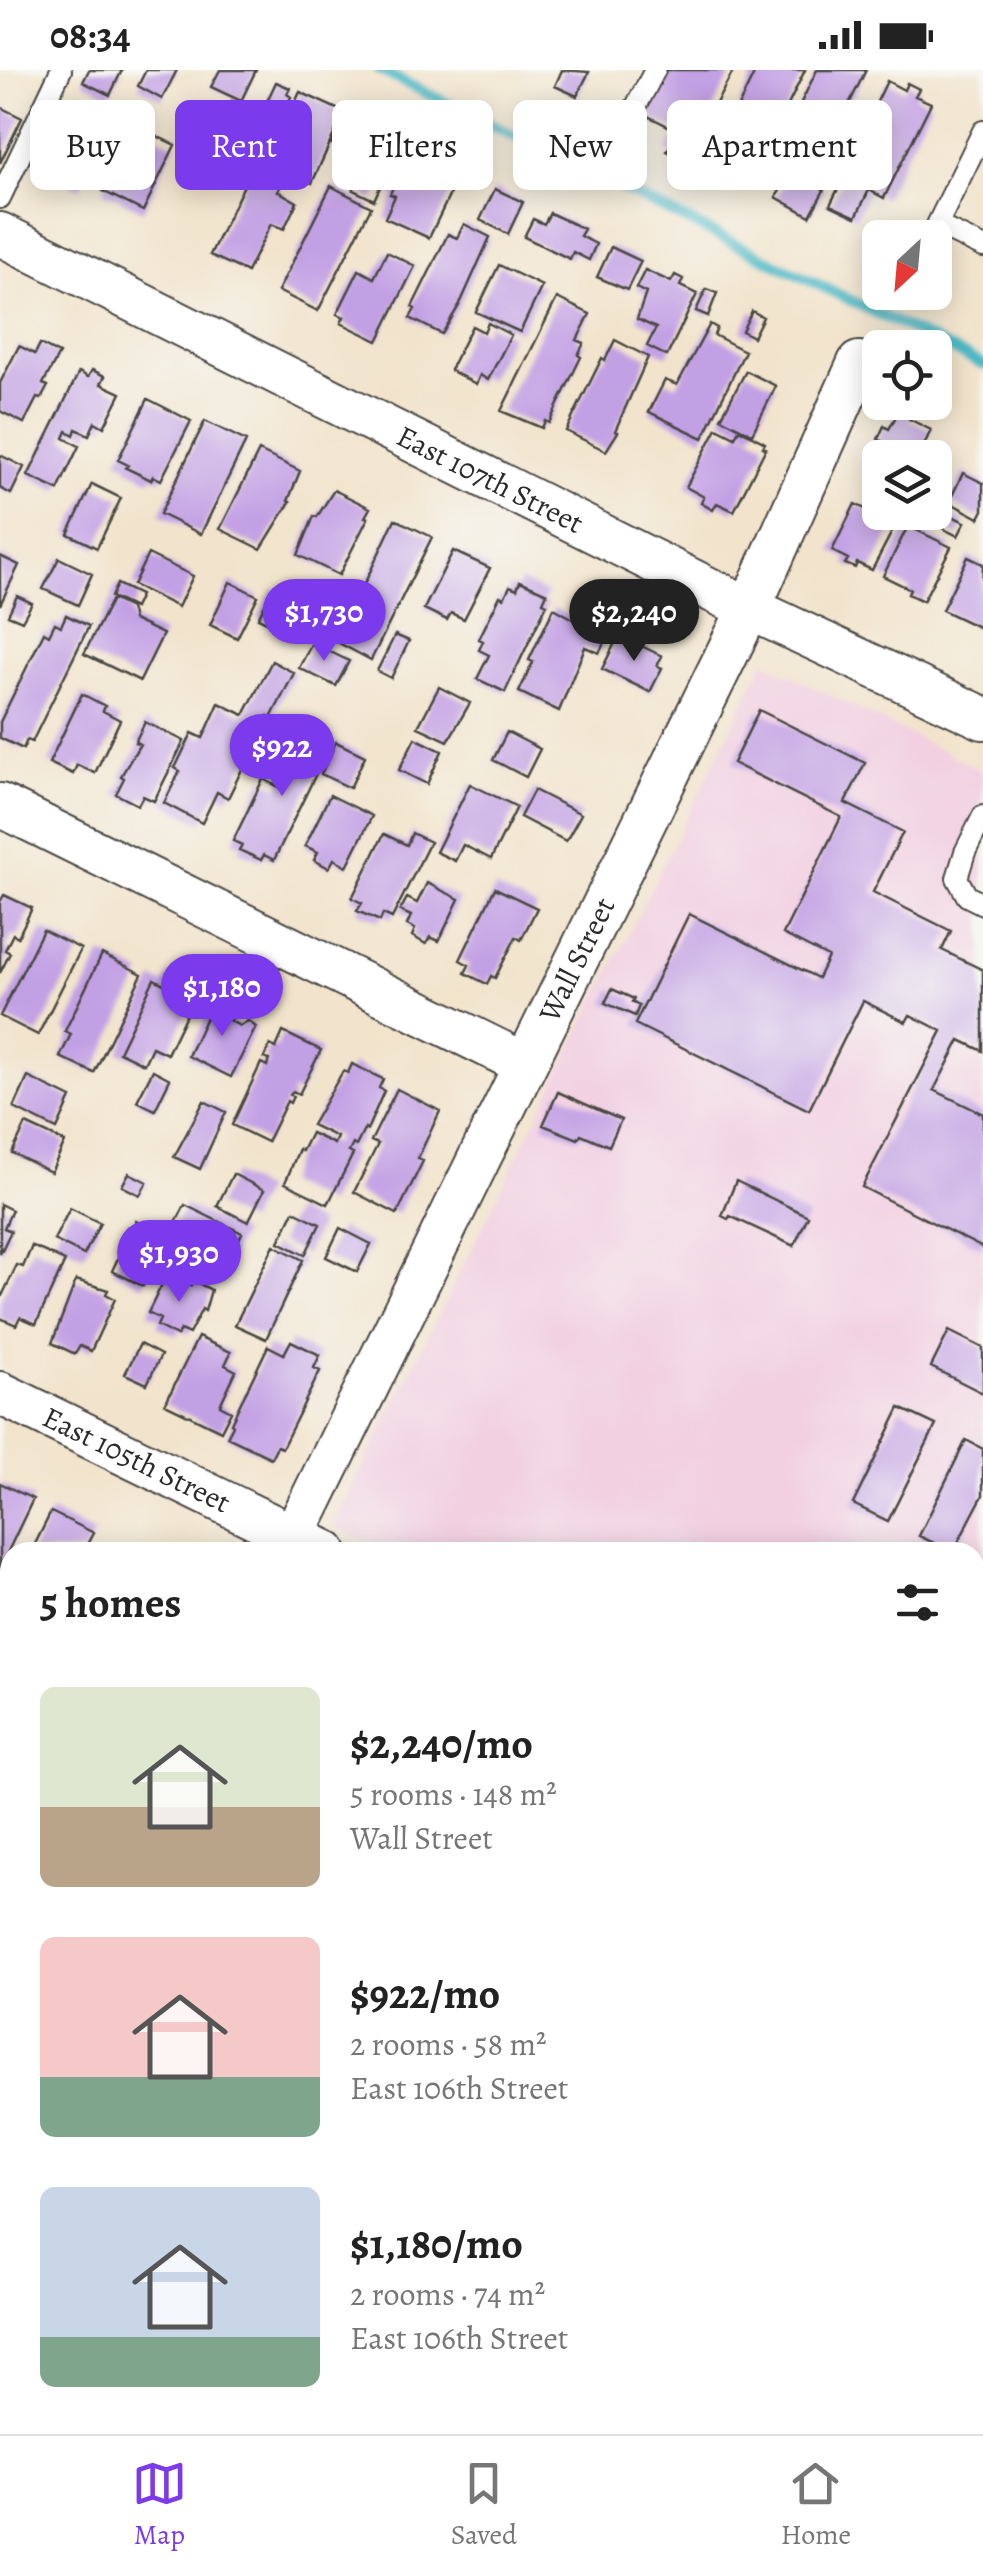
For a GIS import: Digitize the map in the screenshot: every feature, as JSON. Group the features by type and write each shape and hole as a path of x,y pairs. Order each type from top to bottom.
{"street":[{"name":"East 107th Street","path":"0,234 749,609 983,718"},
{"name":"Wall Street","path":"304,1542 525,1064 749,609 859,364"},
{"path":"0,805 525,1064"},
{"name":"East 105th Street","path":"0,1393 292,1542"}],"lane":[{"path":"0,198 62,70"},
{"path":"639,100 654,70"},
{"path":"983,131 936,225 983,247"},
{"path":"983,816 957,878 967,896 983,904"}],"shaded area":[{"path":"764,662 983,771 983,1542 367,1542 333,1526"}],"building":[{"path":"89,70 122,70 110,95 83,82"},
{"path":"146,70 177,70 162,99 138,86"},
{"path":"220,70 256,70 241,100 211,87"},
{"path":"562,70 589,72 577,96 555,86"},
{"path":"666,70 734,70 718,100 667,100 667,126 647,116"},
{"path":"756,70 805,70 791,100 741,100"},
{"path":"817,70 866,70 851,100 802,100"},
{"path":"887,81 904,90 907,83 919,89 915,96 931,103 892,182 892,100 878,100"},
{"path":"276,82 290,88 290,100 268,99"},
{"path":"300,92 332,107 332,139 312,183 312,100 296,100"},
{"path":"0,107 22,118 0,163"},
{"path":"155,135 175,145 155,186"},
{"path":"331,186 332,190 371,207 318,311 278,291"},
{"path":"495,189 523,202 508,234 480,220"},
{"path":"104,190 153,190 143,211"},
{"path":"242,190 278,190 297,202 284,229 271,224 247,272 210,255"},
{"path":"353,190 379,190 374,200"},
{"path":"392,190 451,192 429,238 385,218 395,196 390,194"},
{"path":"780,190 824,190 810,216 776,197"},
{"path":"838,190 869,190 856,217 830,205"},
{"path":"869,190 888,190 884,198"},
{"path":"550,213 584,229 580,236 596,244 589,260 573,252 570,259 524,237 533,219 544,224"},
{"path":"464,224 490,237 442,334 410,318 415,309 412,307 448,234 457,238"},
{"path":"611,247 641,261 627,290 597,277"},
{"path":"387,252 415,266 378,341 341,323 344,317 337,314 359,270 374,278"},
{"path":"499,265 542,286 520,332 476,312"},
{"path":"645,270 671,282 675,275 683,279 680,286 697,294 667,356 647,346 656,328 637,319 646,293 636,288"},
{"path":"706,289 717,293 708,316 696,311"},
{"path":"557,298 590,314 577,340 584,343 578,355 581,357 549,423 545,421 542,428 501,411"},
{"path":"752,311 763,317 753,337 742,331"},
{"path":"488,323 511,335 488,380 480,375 476,384 450,370 472,326 484,332"},
{"path":"710,324 717,328 714,335 745,351 703,438 649,412 665,380 677,385"},
{"path":"615,340 648,357 615,431 618,432 606,451 566,431"},
{"path":"40,344 59,354 43,384 48,386 24,423 0,411 0,383 19,346 35,354"},
{"path":"92,370 105,376 101,384 121,393 104,427 95,422 89,435 76,429 74,435 67,431 64,438 79,446 58,490 28,476 79,372 88,377"},
{"path":"746,371 776,386 752,434 721,418"},
{"path":"148,399 191,421 161,480 153,476 151,480 118,460"},
{"path":"894,420 911,420 931,430 926,440 878,439 884,426 889,429"},
{"path":"205,421 246,441 201,534 160,514"},
{"path":"717,428 735,437 739,429 765,443 734,511 717,503 713,510 701,503 704,497 686,487"},
{"path":"259,451 300,471 290,502 261,549 220,529"},
{"path":"0,455 24,467 11,494 0,488"},
{"path":"963,473 983,483 983,510 979,518 952,504"},
{"path":"92,484 121,498 97,548 68,534"},
{"path":"334,490 370,508 339,575 298,555 314,516"},
{"path":"855,504 862,507 862,530 893,530 872,570 857,563 855,568 845,564 848,559 832,551"},
{"path":"952,516 965,522 958,536 946,530 952,530"},
{"path":"395,519 432,537 371,660 337,642"},
{"path":"906,530 916,530 951,547 923,601 908,594 910,589 883,576"},
{"path":"453,551 490,568 464,619 451,613 447,620 424,609"},
{"path":"148,554 193,576 178,607 133,585"},
{"path":"0,556 19,565 0,605"},
{"path":"968,557 983,564 980,628 942,610"},
{"path":"59,558 92,574 78,605 43,589"},
{"path":"520,581 547,593 543,602 547,604 505,692 477,679 489,655 479,650 483,641 479,639 500,596 504,598 510,586 517,589"},
{"path":"230,582 258,596 237,638 210,625"},
{"path":"117,584 140,595 134,608 111,597"},
{"path":"273,589 303,603 289,633 258,618"},
{"path":"17,596 32,603 22,621 8,615"},
{"path":"112,599 130,608 133,620 163,634 140,681 84,654"},
{"path":"554,608 607,638 599,653 585,647 559,711 519,692 533,662 529,660"},
{"path":"66,615 89,626 32,742 27,740 23,749 0,738 0,722 44,632 49,635 55,623 61,626"},
{"path":"395,635 409,641 391,678 377,671"},
{"path":"619,635 662,656 657,666 662,668 650,692 602,669"},
{"path":"312,643 349,661 336,686 299,668"},
{"path":"272,661 294,673 228,798 217,792 202,823 164,803 192,733 203,738 219,703 244,715"},
{"path":"439,687 470,703 448,741 418,727"},
{"path":"82,694 105,706 103,711 120,720 95,773 77,765 73,774 49,763"},
{"path":"759,710 865,763 845,803 903,832 873,892 951,931 942,950 983,970 983,1051 960,1040 934,1090 983,1114 983,1248 862,1187 942,1031 910,1015 906,1022 863,1001 809,1110 635,1024 689,914 818,978 828,957 783,934 841,817 733,763"},
{"path":"145,722 184,741 154,801 143,796 138,805 116,794 124,778 121,776 140,744 135,742"},
{"path":"304,727 332,741 274,860 264,855 261,860 239,850 242,845 233,841 263,779 279,787"},
{"path":"269,731 291,742 276,773 254,762"},
{"path":"507,732 540,749 526,777 493,760"},
{"path":"415,738 442,751 427,784 399,770"},
{"path":"336,742 365,756 350,788 321,774"},
{"path":"470,784 517,807 491,859 463,845 455,861 436,852"},
{"path":"534,790 581,814 566,841 520,817"},
{"path":"330,795 372,816 347,866 334,859 329,868 314,860 318,852 305,846"},
{"path":"412,833 430,842 392,918 383,914 380,921 357,911 362,903 352,898 384,834 407,845"},
{"path":"427,883 459,899 439,941 430,937 426,944 412,936 415,929 407,925 411,916 400,911 407,898 417,903"},
{"path":"495,888 537,908 521,940 516,937 495,978 491,976 487,984 465,973 469,965 460,960"},
{"path":"4,895 32,908 18,937 13,934 5,950 10,953 0,973 0,902"},
{"path":"43,930 81,949 38,1035 0,1016"},
{"path":"102,954 142,974 94,1073 60,1057 71,1034 65,1031"},
{"path":"169,975 190,985 186,994 194,998 167,1054 152,1047 144,1064 119,1052 154,979 164,984"},
{"path":"612,989 634,999 632,1002 639,1006 635,1016 605,1003"},
{"path":"215,998 236,1008 230,1021 240,1026 248,1021 256,1027 231,1077 188,1056"},
{"path":"283,1032 321,1050 299,1094 293,1091 290,1095 290,1103 287,1101 267,1142 232,1125 261,1063 267,1066 269,1060 264,1058 270,1045 276,1048"},
{"path":"352,1064 383,1079 379,1088 384,1091 367,1130 349,1152 353,1154 328,1204 285,1183 299,1149 302,1151 311,1133 334,1144 337,1137 312,1125 343,1071 348,1073"},
{"path":"153,1070 170,1079 155,1110 137,1101"},
{"path":"28,1077 71,1098 57,1129 14,1108"},
{"path":"397,1089 440,1111 418,1158 423,1161 397,1214 354,1192 378,1144 371,1141"},
{"path":"558,1092 621,1120 609,1146 543,1125"},
{"path":"204,1101 226,1112 200,1169 174,1157"},
{"path":"26,1124 65,1142 51,1172 12,1153"},
{"path":"129,1173 147,1182 140,1195 122,1186"},
{"path":"233,1174 264,1190 248,1222 217,1206"},
{"path":"736,1181 808,1216 794,1246 730,1216 722,1216"},
{"path":"0,1204 12,1210 4,1228 11,1231 0,1254"},
{"path":"185,1205 242,1233 220,1279 197,1268 203,1255 168,1238"},
{"path":"70,1208 100,1223 84,1255 54,1240"},
{"path":"294,1211 320,1224 305,1255 279,1242"},
{"path":"136,1221 149,1228 146,1235 164,1244 143,1286 112,1271 126,1241 122,1239"},
{"path":"340,1228 371,1244 357,1272 326,1257"},
{"path":"274,1245 303,1260 266,1339 235,1325"},
{"path":"32,1246 65,1261 36,1324 20,1317 16,1325 0,1318 0,1300 17,1265 23,1267"},
{"path":"167,1274 191,1286 194,1281 211,1290 205,1311 202,1309 189,1334 180,1330 177,1336 157,1326 160,1319 148,1313"},
{"path":"76,1280 108,1290 106,1294 115,1299 91,1351 80,1346 75,1354 52,1343"},
{"path":"949,1331 983,1348 983,1393 931,1367"},
{"path":"198,1337 231,1352 225,1365 236,1371 220,1405 231,1411 221,1431 165,1404"},
{"path":"291,1341 320,1355 314,1368 320,1371 282,1448 277,1446 271,1458 227,1437 268,1346 284,1354"},
{"path":"140,1344 161,1355 147,1384 125,1374"},
{"path":"900,1408 936,1425 888,1521 853,1504"},
{"path":"966,1440 983,1449 983,1495 958,1542 932,1542 919,1536"},
{"path":"0,1483 33,1499 12,1542 0,1542"},
{"path":"51,1512 94,1533 89,1542 36,1542"}],"waterway":[{"path":"379,70 983,365"}]}
